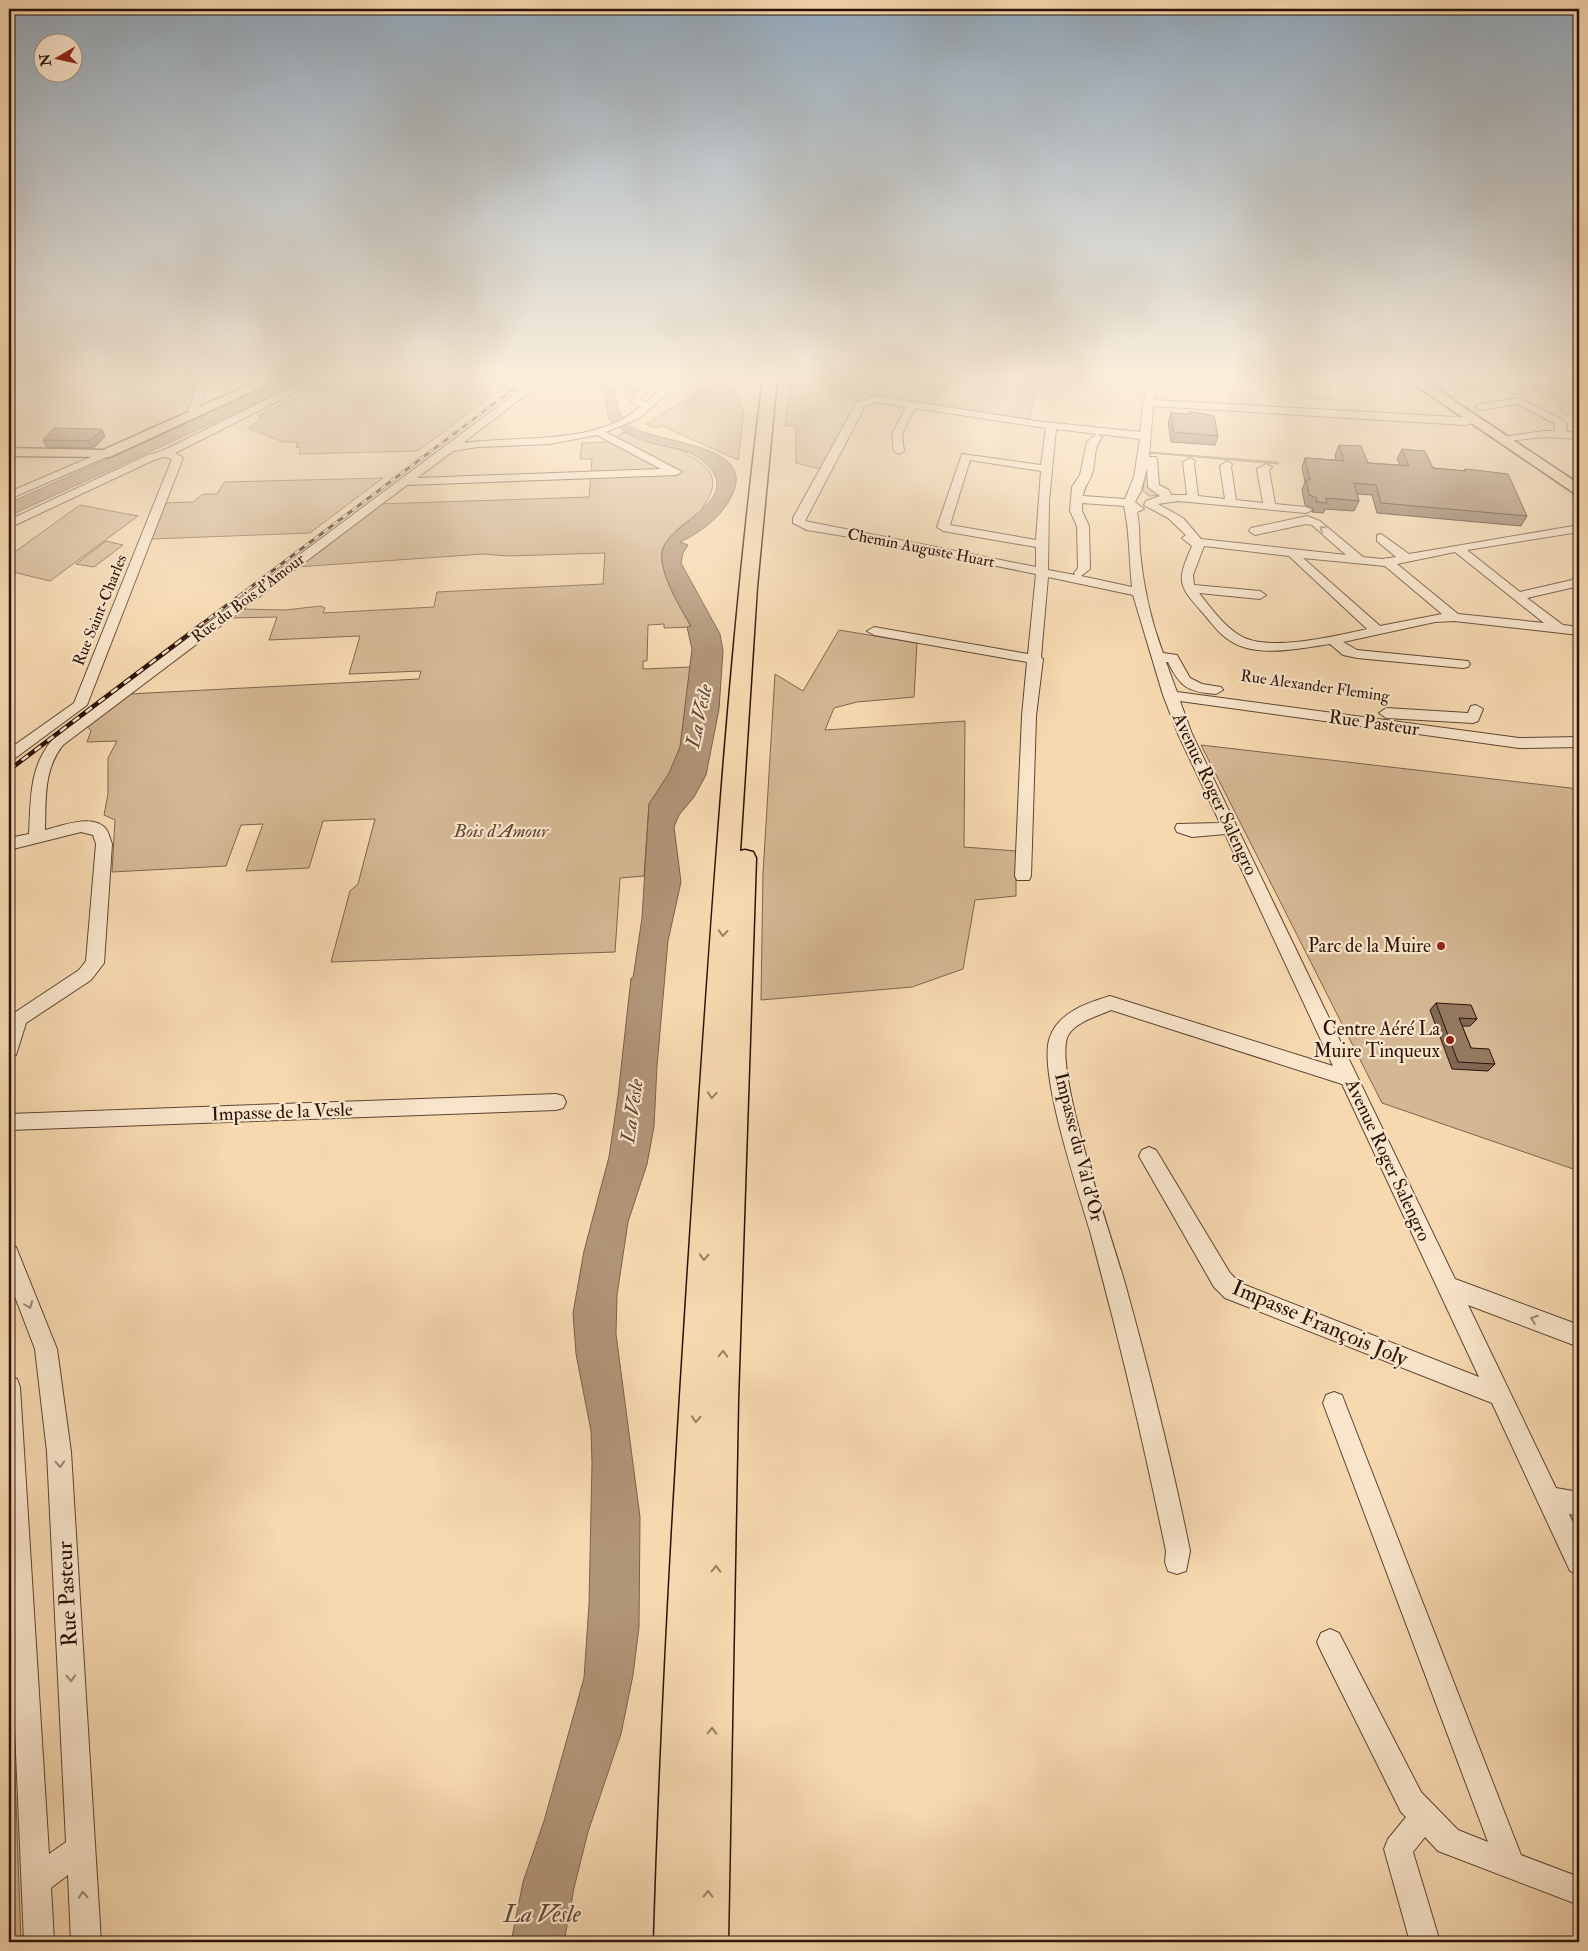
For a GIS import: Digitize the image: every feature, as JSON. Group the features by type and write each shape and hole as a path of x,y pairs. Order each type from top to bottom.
{"highway":[{"path":"675,1942 688,1605 711,1117 739,690 760,469"},
{"path":"707,1942 714,1619 731,1114 754,680 772,469"}],"main road":[{"path":"1547,469 1578,489"}],"street":[{"path":"9,496 71,469"},
{"path":"9,524 126,469"},
{"name":"Rue Saint-Charles","path":"9,756 80,705 174,469"},
{"name":"Rue du Bois d'Amour","path":"37,837 41,770 48,752 58,742 419,469"},
{"path":"402,482 676,472 670,469"},
{"name":"Chemin Auguste Huart","path":"826,469 799,518 799,523 1139,592"},
{"path":"962,469 943,527 1043,545"},
{"path":"1023,876 1029,716 1036,659 1042,572 1046,469"},
{"path":"1080,572 1084,569 1083,526 1076,511 1078,487 1086,475 1087,469"},
{"path":"1130,502 1138,487 1140,469"},
{"path":"1153,469 1154,487 1165,492 1166,499"},
{"path":"1189,469 1192,500"},
{"path":"1225,469 1231,503"},
{"path":"1264,469 1270,507"},
{"path":"1138,487 1148,505"},
{"path":"1077,499 1148,505 1188,538 1197,542 1389,563 1457,548 1579,528"},
{"path":"1148,505 1166,499 1306,510"},
{"name":"Avenue Roger Salengro","path":"1130,502 1135,528 1134,549 1139,592 1158,657 1185,734 1579,1562"},
{"name":"Avenue Roger Salengro","path":"1135,528 1139,515 1148,505"},
{"path":"1278,552 1250,528 1307,520 1316,523 1360,561"},
{"path":"1381,538 1407,559"},
{"path":"1197,542 1198,546 1186,573 1188,588 1236,640 1248,643 1291,646 1435,618 1454,617 1579,631"},
{"path":"1457,548 1559,628"},
{"path":"1295,554 1296,558 1376,630"},
{"path":"1389,563 1454,617"},
{"path":"1517,596 1577,583 1579,579"},
{"path":"1188,588 1260,595"},
{"path":"874,631 1036,659"},
{"path":"1332,639 1348,652 1357,654 1463,664"},
{"name":"Rue Alexander Fleming","path":"1158,657 1172,658 1176,663 1180,676 1199,688 1398,714 1473,718 1476,709"},
{"name":"Rue Pasteur","path":"1170,694 1519,743 1579,742"},
{"path":"9,844 86,827 96,830 102,836 104,844 95,963 86,975 20,1018 9,1050"},
{"path":"1183,828 1192,831 1230,828"},
{"name":"Impasse du Val d'Or","path":"1177,1562 1178,1551 1165,1483 1105,1248 1062,1094 1057,1065 1058,1038 1069,1023 1087,1012 1110,1003 1350,1080"},
{"name":"Impasse de la Vesle","path":"9,1122 556,1102"},
{"name":"Impasse François Joly","path":"1149,1156 1222,1280 1233,1291 1488,1392 1498,1392"},
{"name":"Rue Pasteur","path":"10,1257 46,1349 58,1444 86,1942"},
{"path":"1449,1287 1579,1336"},
{"path":"9,1387 24,1619 39,1942"},
{"path":"1334,1403 1511,1865"},
{"path":"1549,1499 1579,1504"},
{"path":"1330,1642 1411,1802 1448,1842 1579,1891"},
{"path":"1424,1816 1398,1849 1425,1942"},
{"path":"36,1881 80,1849"}],"green space":[{"name":"Bois d'Amour","path":"591,469 707,469 712,476 713,483 712,490 702,508 705,508 675,531 663,548 663,566 666,577 691,627 664,628 664,624 648,625 647,661 643,661 643,669 691,667 680,748 670,773 649,804 644,876 620,878 615,952 331,962 350,891 358,884 375,819 323,821 309,868 246,871 263,824 241,825 226,866 112,872 115,820 104,815 108,794 108,758 117,741 87,742 91,731 86,725 128,694 419,679 421,671 349,674 360,636 269,640 277,617 229,618 240,609 285,610 321,606 325,608 323,613 434,607 437,592 603,584 605,553 507,556 484,554 296,567 379,504 589,497"},
{"path":"1145,469 1150,469 1150,485 1164,495 1149,496 1143,491"},
{"path":"383,478 310,533 151,539 164,503 193,502 203,494 217,494 224,482"},
{"path":"80,505 138,516 50,581 9,571 9,556"},
{"path":"106,541 123,545 94,567 76,564"},
{"path":"839,630 917,643 914,697 857,702 834,708 825,730 965,721 964,847 1016,851 1016,896 975,900 963,969 912,987 761,1000 763,874 775,674 803,691"},
{"name":"Parc de la Muire","path":"1201,745 1579,789 1579,1171 1382,1103"},
{"path":"9,1605 21,1942 9,1942"}],"water":[{"path":"85,469 112,469 9,516 9,503"},
{"name":"La Vesle","path":"710,469 732,469 736,479 731,497 716,517 695,534 680,542 688,545 683,553 681,563 720,634 723,651 719,709 706,775 694,797 679,815 674,827 681,882 668,941 657,1066 654,1127 647,1164 628,1222 617,1295 616,1334 640,1517 639,1627 633,1675 621,1734 588,1832 574,1888 564,1942 511,1942 523,1882 544,1821 584,1678 589,1604 592,1464 591,1431 576,1354 573,1313 584,1251 609,1157 631,978 633,978 642,918 649,804 669,773 680,747 692,649 687,627 691,626 666,577 663,567 663,549 669,539 711,499 716,488 715,476"}],"building":[{"path":"1308,469 1445,469 1466,471 1465,469 1508,474 1527,516 1381,503 1376,485 1354,483 1359,501 1326,498 1327,503 1316,502 1317,498 1309,495 1306,480 1310,480"},
{"path":"1436,1003 1471,1005 1477,1019 1459,1018 1471,1048 1489,1049 1495,1064 1458,1062"}],"railway":[{"path":"199,626 407,469"},
{"path":"9,770 201,625"}],"place":[{"name":"Parc de la Muire","path":"1441,946"},
{"name":"Centre Aéré La Muire Tinqueux","path":"1450,1040"}]}
